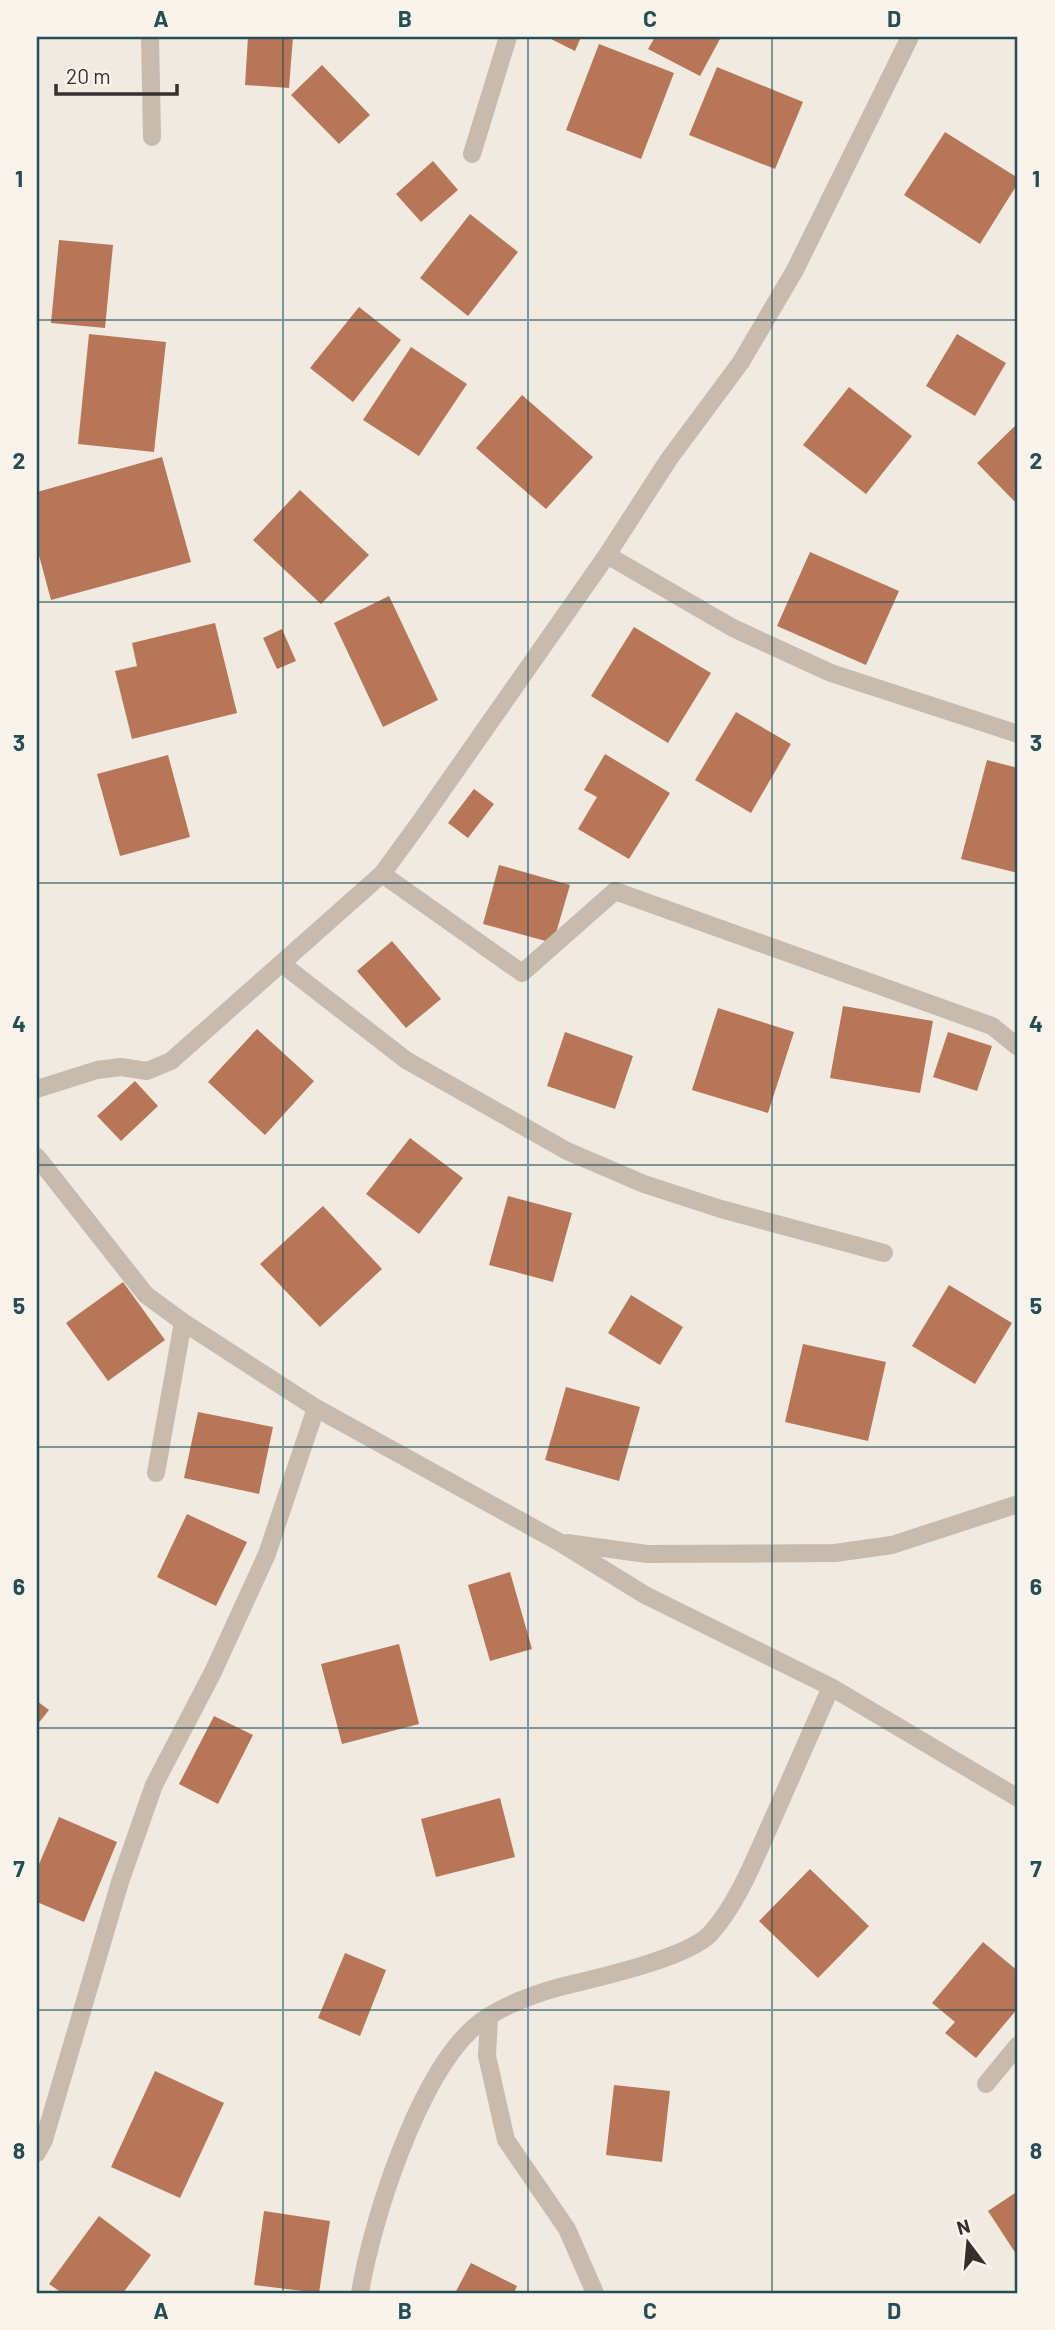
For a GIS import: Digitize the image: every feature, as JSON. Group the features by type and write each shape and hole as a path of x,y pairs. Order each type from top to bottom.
{"street":[{"path":"150,37 152,137"},
{"path":"472,154 508,37"},
{"path":"37,1089 97,1070 121,1067 146,1071 171,1061 382,874 607,555 668,459 741,362 794,270 910,37"},
{"path":"607,555 733,628 831,673 1018,734"},
{"path":"382,874 522,973 615,891 992,1026 1018,1047"},
{"path":"282,964 406,1060 567,1151 643,1184 721,1209 884,1253"},
{"path":"37,1157 146,1295 183,1322 316,1408 559,1542 645,1595 831,1687 1018,1798"},
{"path":"156,1474 183,1322"},
{"path":"37,2153 44,2140 120,1882 154,1785 213,1672 267,1554 316,1408"},
{"path":"559,1542 646,1554 835,1553 892,1545 1018,1504"},
{"path":"360,2293 368,2245 405,2140 445,2060 473,2027 533,1993 606,1976 670,1955 709,1935 746,1879 831,1687"},
{"path":"489,2018 487,2056 506,2140 567,2230 595,2293"},
{"path":"986,2084 1018,2045"}],"building":[{"path":"248,37 293,37 289,88 245,85"},
{"path":"547,37 581,37 575,51"},
{"path":"655,37 721,37 700,76 648,49"},
{"path":"599,44 674,73 641,159 566,130"},
{"path":"322,65 370,115 339,144 291,95"},
{"path":"717,67 803,102 775,169 689,135"},
{"path":"945,132 1018,178 1018,183 980,244 904,195"},
{"path":"433,161 458,190 421,222 396,194"},
{"path":"470,214 518,252 468,316 420,278"},
{"path":"59,240 113,245 105,328 51,323"},
{"path":"359,307 401,340 353,402 310,368"},
{"path":"89,334 166,342 154,452 78,444"},
{"path":"957,334 1006,363 975,416 926,386"},
{"path":"411,347 467,384 419,456 363,420"},
{"path":"849,387 912,436 866,494 803,445"},
{"path":"522,395 593,457 546,509 476,448"},
{"path":"1018,423 1018,503 1017,504 977,463"},
{"path":"162,457 191,562 51,600 37,548 37,492"},
{"path":"300,490 369,555 321,604 253,540"},
{"path":"810,552 899,591 866,665 777,626"},
{"path":"389,596 438,700 383,727 334,623"},
{"path":"215,623 237,713 132,739 115,671 137,666 132,643"},
{"path":"634,627 711,673 668,743 591,696"},
{"path":"282,629 296,661 277,669 263,638"},
{"path":"736,712 791,744 751,813 695,780"},
{"path":"605,754 670,793 629,859 578,829 597,797 584,790"},
{"path":"168,755 190,837 120,856 97,774"},
{"path":"987,760 1018,768 1018,873 961,859"},
{"path":"474,789 494,804 468,838 448,823"},
{"path":"499,865 570,885 553,943 483,924"},
{"path":"392,941 441,999 406,1028 357,971"},
{"path":"843,1006 933,1021 920,1093 830,1078"},
{"path":"718,1008 794,1032 768,1113 692,1090"},
{"path":"257,1029 314,1081 265,1135 208,1082"},
{"path":"565,1032 633,1056 615,1109 547,1086"},
{"path":"948,1032 992,1046 977,1091 933,1077"},
{"path":"135,1081 158,1106 121,1141 97,1116"},
{"path":"410,1138 463,1178 419,1234 366,1194"},
{"path":"508,1196 572,1213 553,1282 489,1265"},
{"path":"323,1206 382,1269 320,1327 260,1264"},
{"path":"123,1282 165,1340 108,1381 66,1323"},
{"path":"949,1285 1012,1323 975,1384 912,1346"},
{"path":"631,1295 683,1327 660,1365 608,1333"},
{"path":"803,1344 886,1362 868,1441 785,1422"},
{"path":"566,1387 640,1407 619,1481 545,1460"},
{"path":"198,1412 273,1427 259,1494 184,1478"},
{"path":"187,1514 247,1542 216,1606 157,1577"},
{"path":"510,1572 532,1649 490,1661 468,1585"},
{"path":"399,1644 419,1724 342,1744 321,1664"},
{"path":"37,1701 49,1710 37,1725"},
{"path":"214,1716 253,1735 218,1804 179,1784"},
{"path":"500,1798 515,1857 436,1877 421,1819"},
{"path":"59,1817 117,1842 84,1922 37,1902 37,1869"},
{"path":"810,1869 869,1926 818,1978 759,1921"},
{"path":"983,1942 1018,1971 1018,2008 976,2058 945,2033 955,2022 932,2003"},
{"path":"345,1953 386,1970 360,2036 318,2018"},
{"path":"155,2071 224,2103 180,2198 111,2167"},
{"path":"614,2085 670,2091 662,2162 606,2155"},
{"path":"1018,2191 1018,2257 988,2211"},
{"path":"264,2211 330,2221 319,2293 254,2285"},
{"path":"99,2216 151,2255 123,2293 62,2293 49,2284"},
{"path":"471,2263 517,2286 514,2293 455,2293"}]}
